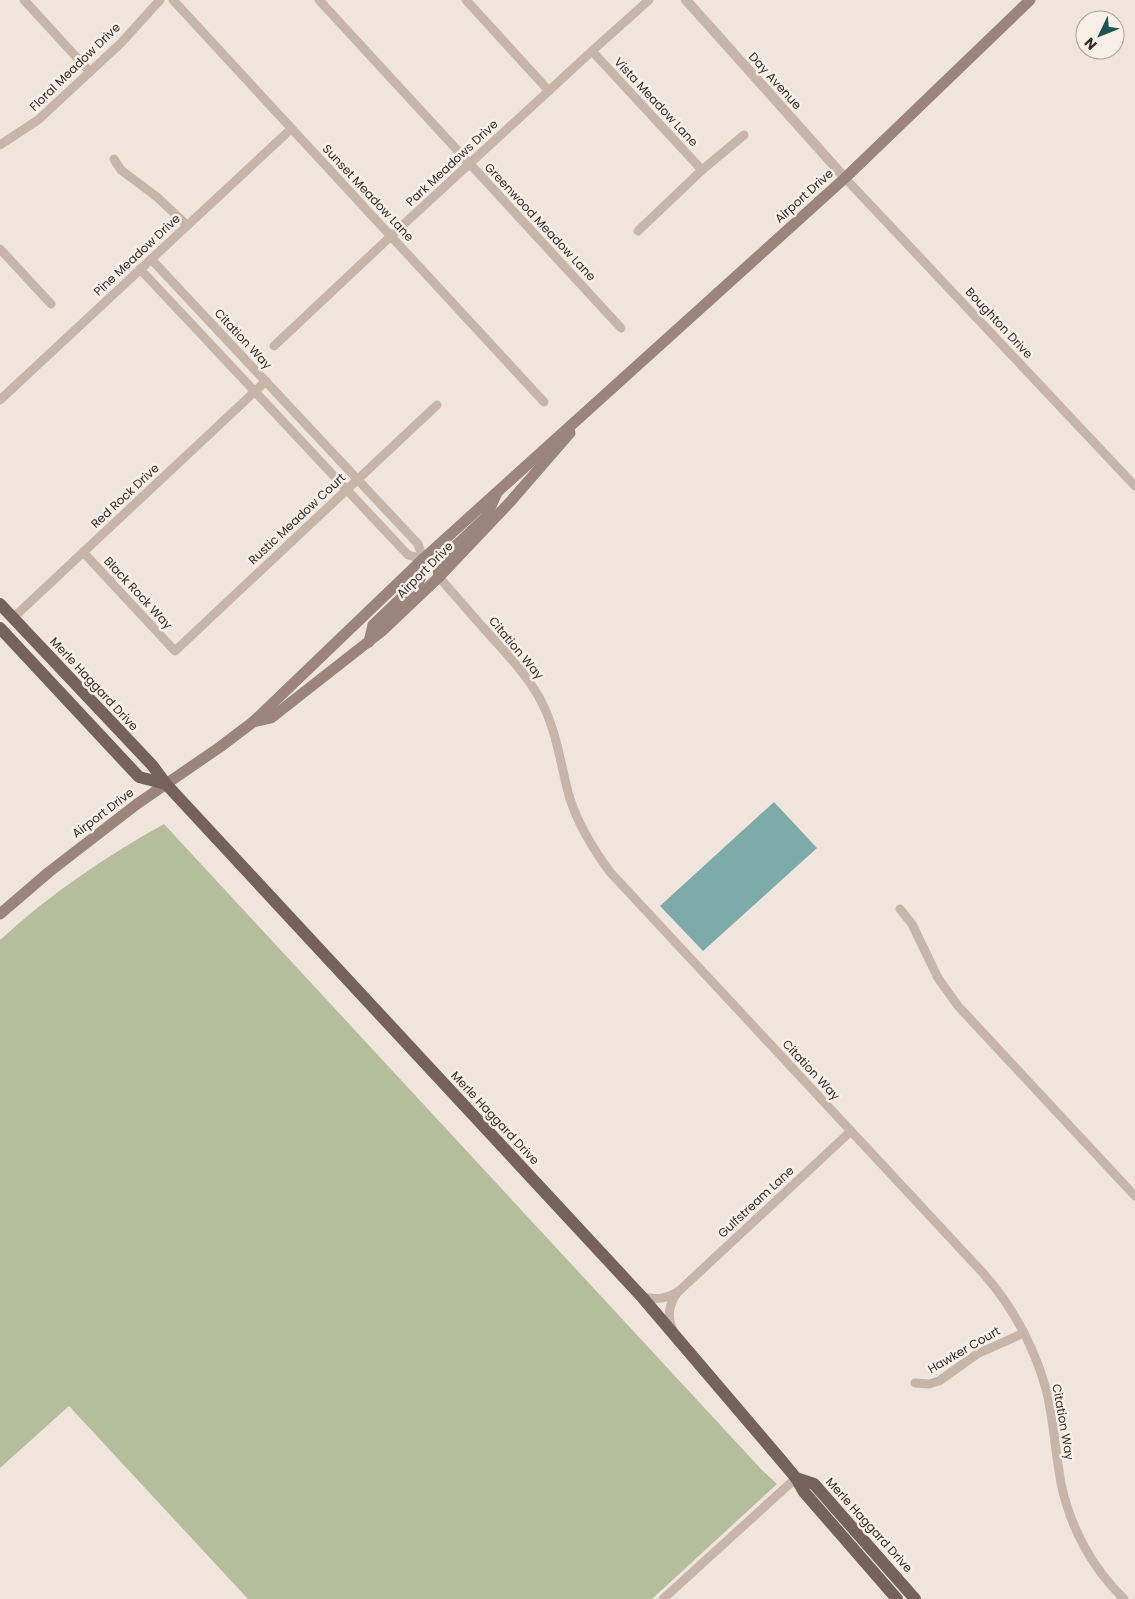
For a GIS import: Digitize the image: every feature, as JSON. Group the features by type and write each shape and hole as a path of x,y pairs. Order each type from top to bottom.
{"main road":[{"name":"Airport Drive","path":"0,914 56,866 137,804 253,722 497,491 845,178 1030,0"},
{"name":"Airport Drive","path":"253,722 272,718 369,642 439,577 556,451 590,408"},
{"path":"439,577 438,567 442,559 486,516 497,491"},
{"path":"369,642 374,625 419,581 423,570 423,559"},
{"name":"Merle Haggard Drive","path":"0,604 152,765 166,784 642,1297 796,1478 804,1492 897,1599"},
{"path":"0,628 139,777 166,784"},
{"name":"Merle Haggard Drive","path":"796,1478 814,1484 915,1599"}],"street":[{"path":"24,0 90,72"},
{"name":"Floral Meadow Drive","path":"0,145 38,120 121,43 160,0"},
{"name":"Sunset Meadow Lane","path":"173,0 544,402"},
{"name":"Greenwood Meadow Lane","path":"319,0 621,328"},
{"path":"466,0 549,91"},
{"name":"Park Meadows Drive","path":"274,346 391,236 649,0"},
{"name":"Day Avenue","path":"686,0 845,178"},
{"name":"Vista Meadow Lane","path":"592,51 702,170"},
{"name":"Pine Meadow Drive","path":"0,400 291,128"},
{"path":"638,231 702,170 744,135"},
{"path":"114,159 121,170 158,197 187,226"},
{"name":"Boughton Drive","path":"845,178 1135,486"},
{"path":"0,249 51,304"},
{"name":"Citation Way","path":"151,259 418,544 423,559"},
{"path":"140,269 408,555 423,559"},
{"name":"Red Rock Drive","path":"13,618 266,381"},
{"name":"Rustic Meadow Court","path":"175,651 437,405"},
{"name":"Black Rock Way","path":"84,552 175,651"},
{"name":"Citation Way","path":"439,577 516,665 538,695 556,740 574,811 586,836 602,860 625,889 992,1283 1010,1309 1036,1359 1046,1390 1052,1417 1061,1482 1071,1517 1093,1562 1124,1599"},
{"path":"900,909 912,924 938,978 958,1006 1135,1196"},
{"name":"Gulfstream Lane","path":"642,1297 665,1298 679,1291 851,1131"},
{"name":"Gulfstream Lane","path":"677,1337 671,1327 669,1316 671,1305 679,1291"},
{"name":"Hawker Court","path":"915,1383 929,1384 939,1381 977,1354 1024,1333"},
{"path":"664,1599 796,1478"}],"green space":[{"path":"164,824 761,1469 777,1484 652,1599 248,1599 69,1406 0,1468 0,940 38,907 79,877"}],"water":[{"path":"774,802 817,848 703,951 660,906"}]}
